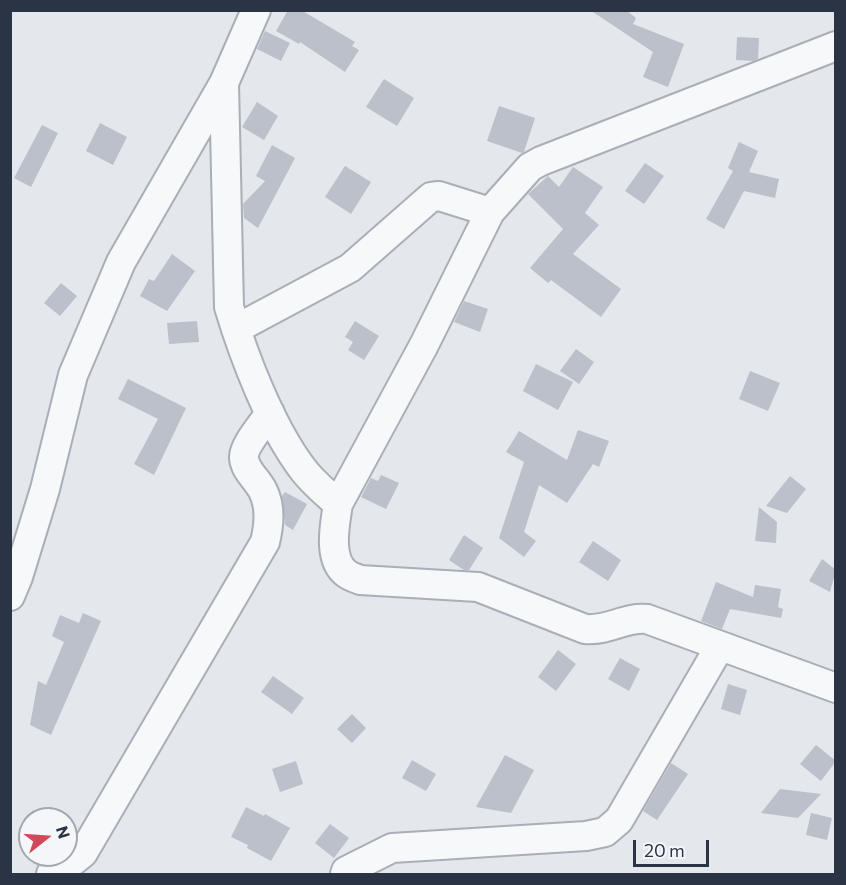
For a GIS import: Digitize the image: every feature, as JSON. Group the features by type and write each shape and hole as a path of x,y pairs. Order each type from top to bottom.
{"street":[{"path":"10,596 45,489 73,375 109,287 121,262 224,83 256,10"},
{"path":"836,46 530,167 490,212 424,345 338,504 333,541 338,563 345,573 360,580 478,587 585,630 599,630 636,618 647,620 836,688"},
{"path":"224,83 228,295 236,328 270,413 292,454 303,471 338,504"},
{"path":"236,328 350,268 431,197 439,196 490,212"},
{"path":"59,873 83,853 265,542 269,526 268,507 264,492 248,470 244,459 246,449 270,413"},
{"path":"345,874 358,864 392,848 586,836 605,832 619,820 720,646"}],"building":[{"path":"288,10 301,10 355,42 352,46 359,50 345,72 300,42 299,44 276,31"},
{"path":"590,10 626,10 636,18 633,24 684,44 668,87 643,77 653,52"},
{"path":"265,31 290,43 281,61 257,49"},
{"path":"737,37 759,38 758,59 736,60"},
{"path":"384,79 414,98 397,126 366,107"},
{"path":"257,102 278,116 264,140 242,127"},
{"path":"499,106 535,118 524,152 487,141"},
{"path":"100,123 127,137 113,165 86,151"},
{"path":"42,125 58,133 31,187 14,178"},
{"path":"739,142 758,151 749,172 779,179 775,198 744,191 724,229 706,219 733,171 728,168"},
{"path":"272,145 295,158 258,228 244,218 243,204 265,181 256,176"},
{"path":"645,163 664,176 644,204 625,191"},
{"path":"345,166 371,182 351,214 325,197"},
{"path":"573,167 603,187 585,213 599,225 573,254 621,289 601,317 551,280 548,283 530,268 563,229 528,194 548,176 559,187"},
{"path":"172,254 195,271 167,311 140,296 149,279 154,281"},
{"path":"61,283 77,296 60,316 44,303"},
{"path":"464,301 488,309 480,332 454,322"},
{"path":"197,321 199,342 169,344 167,323"},
{"path":"355,321 379,336 364,360 348,350 353,342 345,337"},
{"path":"576,349 594,362 579,384 560,371"},
{"path":"536,364 573,382 558,410 523,391"},
{"path":"750,371 780,383 768,411 739,399"},
{"path":"128,379 186,408 154,475 134,464 158,419 118,399"},
{"path":"578,430 609,441 599,467 593,464 567,503 539,485 524,532 536,541 524,557 499,538 524,462 506,452 519,431 567,460"},
{"path":"381,475 399,483 386,509 361,497 371,478 378,481"},
{"path":"790,476 806,489 787,513 766,506"},
{"path":"285,492 307,504 293,530 285,525 282,496"},
{"path":"759,507 777,522 776,543 755,541"},
{"path":"464,535 483,548 469,570 464,570 449,560"},
{"path":"593,541 621,560 608,581 579,562"},
{"path":"822,559 836,570 830,592 809,581"},
{"path":"716,582 753,597 755,585 781,589 778,607 783,609 781,618 730,609 722,629 701,621"},
{"path":"83,613 101,621 51,735 30,725 38,681 46,685 64,642 52,636 60,615 79,623"},
{"path":"558,650 576,664 556,691 538,677"},
{"path":"620,658 640,669 629,691 608,679"},
{"path":"273,676 304,698 292,714 261,692"},
{"path":"728,684 747,690 740,715 721,709"},
{"path":"352,714 366,728 352,743 337,729"},
{"path":"816,745 836,761 821,781 800,764"},
{"path":"505,755 534,770 511,813 476,807"},
{"path":"412,760 436,774 426,791 402,778"},
{"path":"296,761 303,784 280,792 272,769"},
{"path":"671,763 688,774 657,820 643,811"},
{"path":"780,789 821,794 798,818 761,813"},
{"path":"246,807 264,816 265,814 290,828 271,861 247,848 248,845 231,837"},
{"path":"811,813 832,818 827,840 806,835"},
{"path":"330,824 349,838 334,858 315,843"}]}
